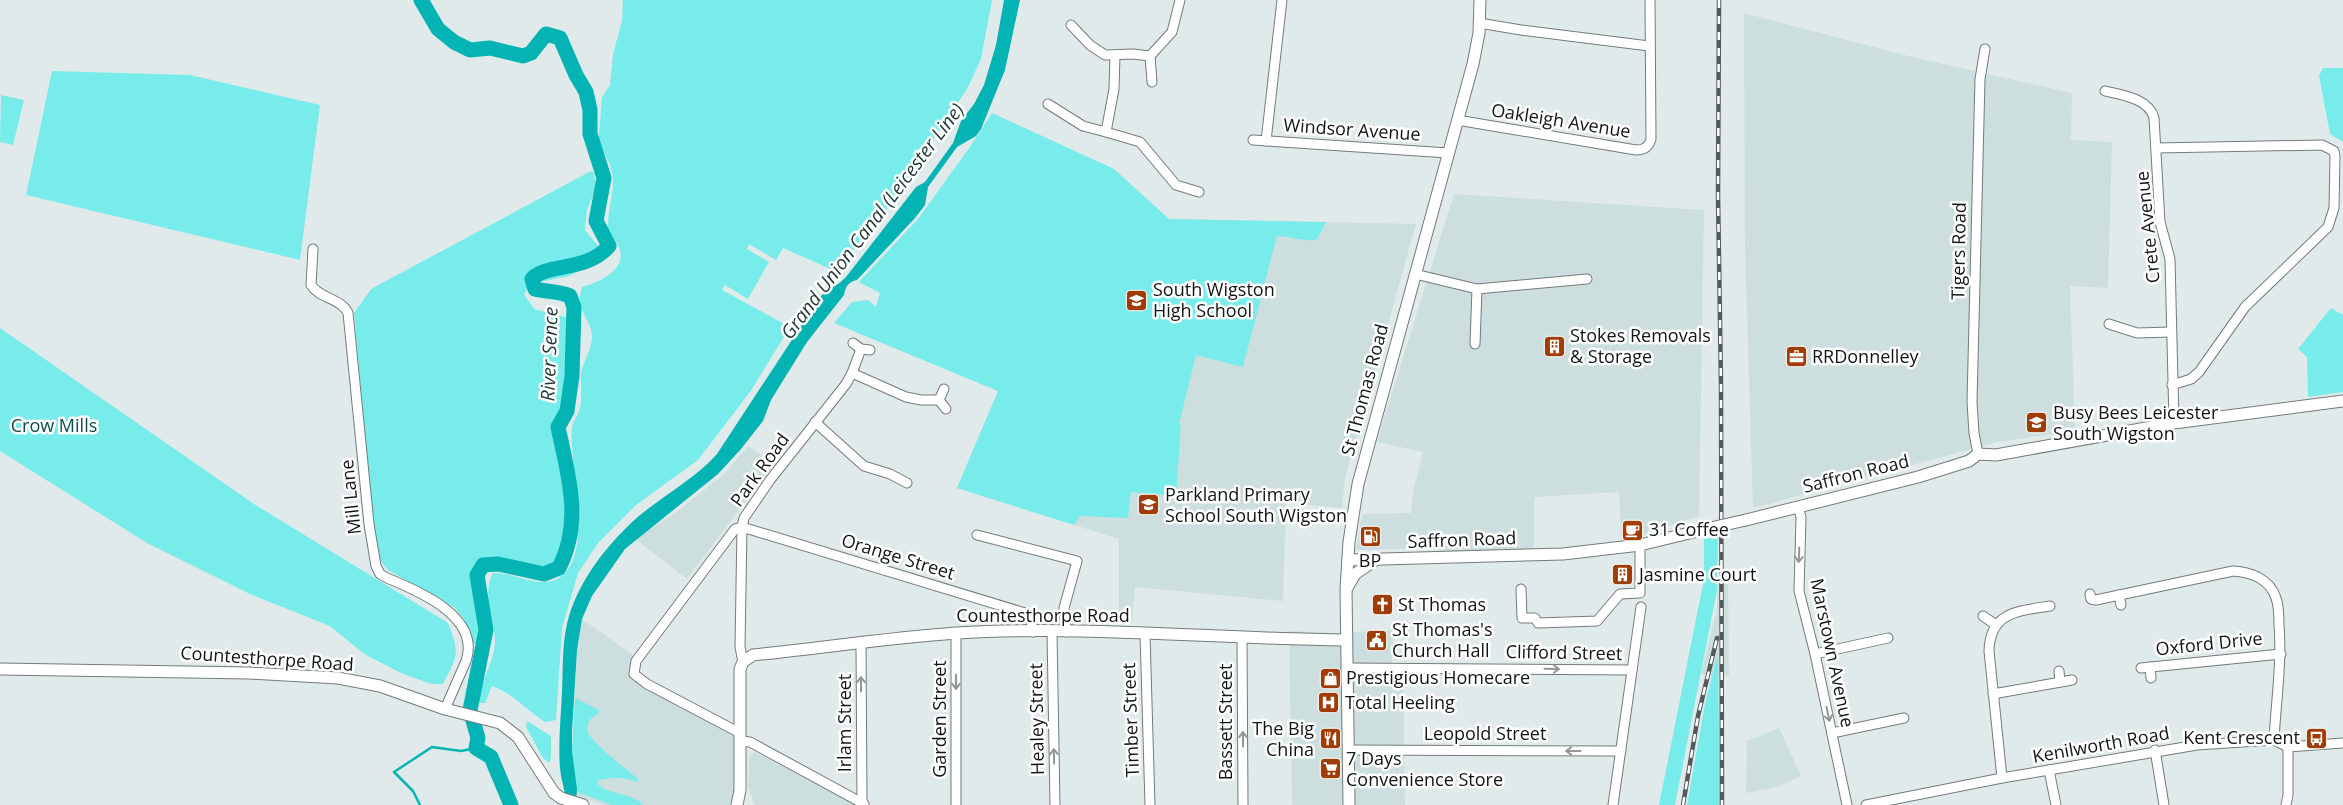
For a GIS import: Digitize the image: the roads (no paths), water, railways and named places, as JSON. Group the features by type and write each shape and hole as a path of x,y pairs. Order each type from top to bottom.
{"main road":[{"name":"St Thomas Road","path":"1349,805 1346,589 1358,484 1474,57 1480,0"},
{"name":"Saffron Road","path":"1348,560 1374,561 1563,554 1640,545 1918,476 1969,461 1978,454 1996,455 2174,423 2343,401"},
{"path":"1346,589 1355,574 1374,561"},
{"name":"Countesthorpe Road","path":"743,662 753,655 956,634 1066,632 1346,640"},
{"path":"737,805 740,790 740,669 743,662"},
{"name":"Countesthorpe Road","path":"0,670 239,672 338,678 380,686 445,708 500,723 518,737 554,793 561,798 580,804"}],"street":[{"path":"1152,82 1150,56 1172,32 1180,0"},
{"path":"1266,141 1282,0"},
{"path":"1479,23 1649,46 1650,0"},
{"path":"1071,24 1098,51 1105,55 1133,54 1150,56"},
{"name":"Oakleigh Avenue","path":"1457,120 1636,150 1647,147 1651,135 1649,46"},
{"name":"Tigers Road","path":"1978,454 1974,433 1972,402 1980,78 1985,49"},
{"path":"1106,132 1113,97 1115,55"},
{"name":"Crete Avenue","path":"2105,91 2135,99 2147,107 2154,118 2158,148 2160,222 2170,259 2170,332 2174,423"},
{"path":"1048,104 1083,126 1140,142 1176,185 1199,192"},
{"name":"Windsor Avenue","path":"1253,140 1448,154"},
{"path":"2158,148 2322,145 2334,151 2339,208 2328,227 2245,308 2199,372 2191,379 2172,385"},
{"name":"Mill Lane","path":"314,249 310,280 312,285 320,293 346,308 348,313 369,524 376,566 380,574 442,606 454,615 460,622 468,644 469,653 445,708"},
{"path":"1415,274 1477,289 1587,279"},
{"path":"1475,344 1477,289"},
{"path":"2109,324 2137,333 2170,332"},
{"name":"Park Road","path":"740,737 638,677 634,674 636,661 735,529 742,527 747,512 852,373 865,350 853,343"},
{"path":"852,373 906,397 921,400 939,400"},
{"path":"939,400 944,389"},
{"path":"939,400 946,409"},
{"path":"815,422 864,466 890,474 907,483"},
{"name":"Marstown Avenue","path":"1798,507 1801,517 1799,591 1815,654 1847,805"},
{"path":"742,527 740,647 743,662"},
{"name":"Orange Street","path":"742,527 1026,613 1031,620 1032,632"},
{"path":"977,535 1076,561 1064,608 1066,632"},
{"path":"1521,589 1522,618 1535,618 1538,623 1597,621 1620,594 1640,593 1640,545"},
{"path":"2090,594 2092,600 2233,571 2258,576 2269,586 2276,597 2281,654 2274,740 2288,747 2343,744"},
{"path":"2119,595 2121,605"},
{"path":"2002,778 1989,643 1996,625 2011,613 2050,606"},
{"path":"1613,805 1641,607"},
{"path":"1983,616 1996,625"},
{"name":"Healey Street","path":"1052,632 1055,805"},
{"name":"Garden Street","path":"956,634 956,805"},
{"name":"Timber Street","path":"1145,634 1150,805"},
{"name":"Bassett Street","path":"1242,638 1243,805"},
{"path":"1815,654 1888,638"},
{"name":"Irlam Street","path":"861,644 864,804"},
{"name":"Oxford Drive","path":"2151,678 2146,668 2281,654"},
{"name":"Clifford Street","path":"1346,668 1632,670"},
{"path":"2059,671 2060,682"},
{"path":"1993,694 2072,680"},
{"path":"1832,733 1904,718"},
{"path":"740,737 864,804"},
{"name":"Kenilworth Road","path":"1866,805 2155,750 2274,740"},
{"path":"2286,805 2288,795 2288,747"},
{"name":"Leopold Street","path":"1348,750 1621,751"},
{"path":"2155,750 2164,805"},
{"path":"2049,770 2056,805"}],"waterway":[{"name":"River Sence","path":"421,0 438,29 454,42 470,50 490,48 523,56 531,53 546,34 560,38 576,75 586,92 590,110 590,134 604,178 596,221 609,246 590,260 547,271 538,274 532,279 535,289 570,296 574,307 572,376 567,411 558,427 571,498 572,515 566,550 559,568 544,574 498,564 483,565 477,575 486,630 470,710 478,738 476,748 491,757 511,805"},
{"path":"420,805 413,791 394,772 432,747 461,751 476,748"}],"railway":[{"path":"1719,0 1718,195 1721,384 1722,805"},
{"path":"1683,805 1698,716 1717,638"}],"place":[{"name":"South Wigston High School","path":"1137,300"},
{"name":"Stokes Removals & Storage","path":"1554,346"},
{"name":"RRDonnelley","path":"1796,357"},
{"name":"Busy Bees Leicester South Wigston","path":"2037,423"},
{"name":"Parkland Primary School South Wigston","path":"1149,505"},
{"name":"31 Coffee","path":"1633,530"},
{"name":"BP","path":"1370,536"},
{"name":"Jasmine Court","path":"1623,575"},
{"name":"St Thomas","path":"1382,605"},
{"name":"St Thomas's Church Hall","path":"1376,640"},
{"name":"Prestigious Homecare","path":"1330,678"},
{"name":"Total Heeling","path":"1329,703"},
{"name":"Kent Crescent","path":"2316,738"},
{"name":"The Big China","path":"1330,739"},
{"name":"7 Days Convenience Store","path":"1330,769"}],"water label":[{"name":"Grand Union Canal (Leicester Line)","path":"872,221"}],"park label":[{"name":"Crow Mills","path":"54,426"}]}
